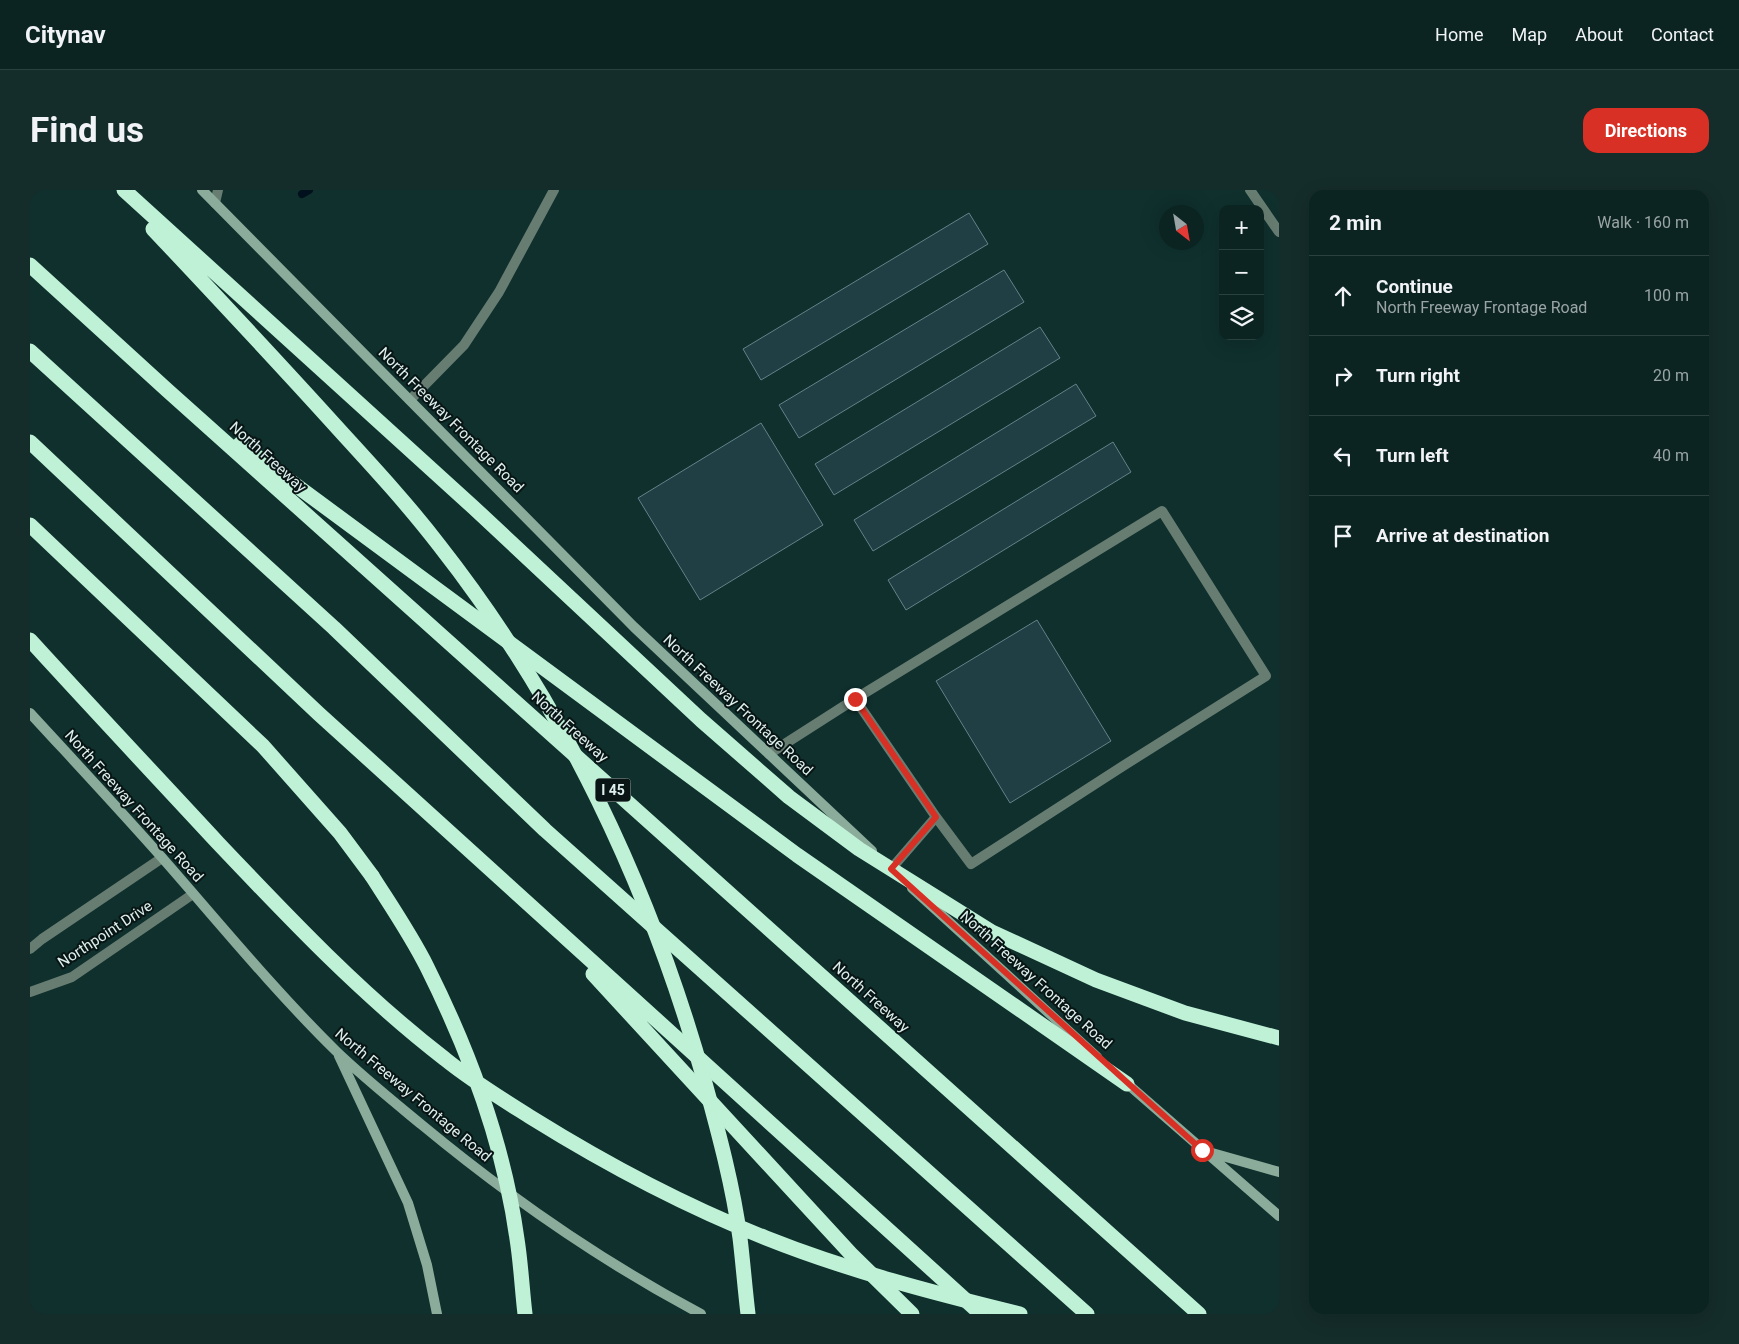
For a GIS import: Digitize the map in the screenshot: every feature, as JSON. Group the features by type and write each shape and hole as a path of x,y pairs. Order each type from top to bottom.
{"highway":[{"path":"117,190 319,408 433,538 523,665 558,723 612,831 646,909 691,1035 714,1119 740,1236 748,1314"},
{"path":"124,190 473,507 701,720 789,797 859,850 992,932 1096,980 1185,1013 1279,1038"},
{"name":"North Freeway","path":"30,265 1198,1314"},
{"path":"30,351 334,628 545,830 1087,1314"},
{"path":"167,390 797,855 1127,1084"},
{"path":"30,442 319,714 981,1314"},
{"path":"30,525 263,746 340,833 372,876 426,966 450,1016 489,1120 502,1165 517,1238 525,1314"},
{"path":"30,640 242,868 329,958 382,1008 447,1061 579,1148 693,1207 766,1238 847,1267 950,1297 1020,1314"},
{"path":"526,901 851,1254 912,1314"}],"main road":[{"name":"North Freeway Frontage Road","path":"202,190 634,627 891,869 1127,1084 1279,1216"},
{"name":"North Freeway Frontage Road","path":"30,713 162,858 286,1000 337,1053 438,1139 516,1199 578,1242 635,1278 701,1314"},
{"path":"337,1053 408,1203 427,1265 437,1314"},
{"path":"1202,1150 1279,1172"}],"street":[{"path":"215,203 218,190"},
{"path":"410,400 464,345 499,292 554,190"},
{"path":"1250,190 1279,232"},
{"path":"768,754 855,699 1162,511 1266,676 971,864 936,817 855,699"},
{"path":"891,869 936,817"},
{"name":"Northpoint Drive","path":"30,949 162,858"},
{"name":"Northpoint Drive","path":"30,992 72,977 193,894"}],"building":[{"path":"969,213 988,244 761,380 743,349"},
{"path":"1004,270 1024,302 799,438 779,405"},
{"path":"1040,327 1060,358 834,495 815,464"},
{"path":"1076,384 1096,416 873,551 854,520"},
{"path":"761,423 823,525 700,600 638,498"},
{"path":"1113,442 1131,472 906,610 888,580"},
{"path":"1037,620 1111,741 1010,803 936,681"}],"waterway":[{"path":"302,194 309,190"}],"route":[{"path":"855,699 936,817 891,869 1202,1150"}]}
